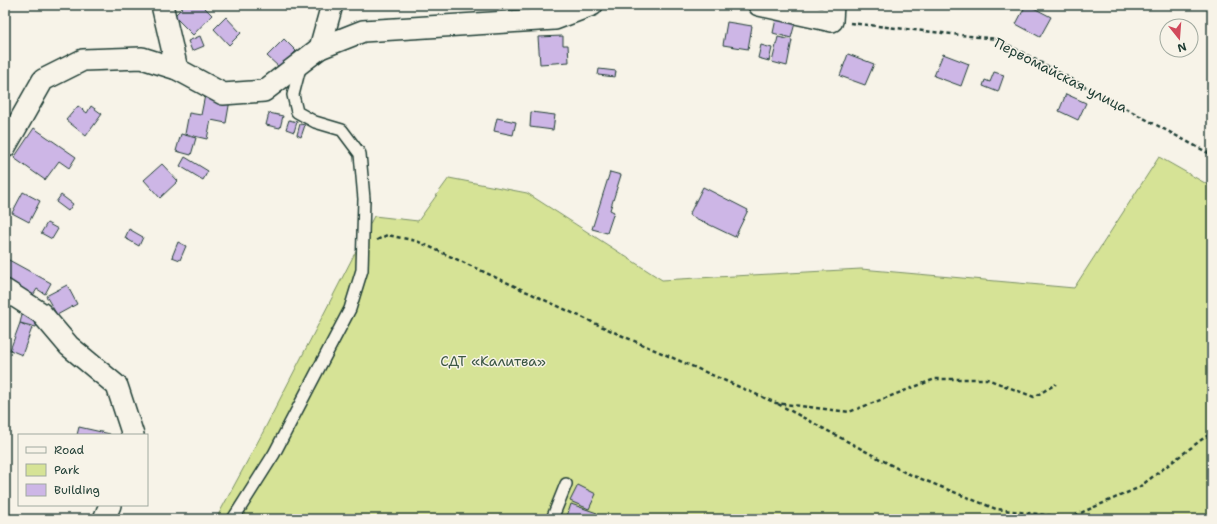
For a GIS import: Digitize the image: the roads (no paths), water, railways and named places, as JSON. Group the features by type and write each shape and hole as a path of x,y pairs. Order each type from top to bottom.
{"street":[{"path":"162,5 177,69"},
{"path":"320,48 332,5"},
{"path":"5,146 43,80 83,60 142,58 177,69 223,94 264,91 320,48 363,31 555,12 592,5"},
{"path":"759,5 833,13"},
{"path":"5,290 41,313 69,346 117,386 134,434"},
{"path":"104,519 110,506"}],"lane":[{"path":"233,519 274,454 350,308 362,270 364,199 360,154 342,130 315,122 297,112 293,95 301,62"},
{"path":"552,519 566,484"}],"park label":[{"name":"СДТ «Калитва»","path":"493,361"}]}
